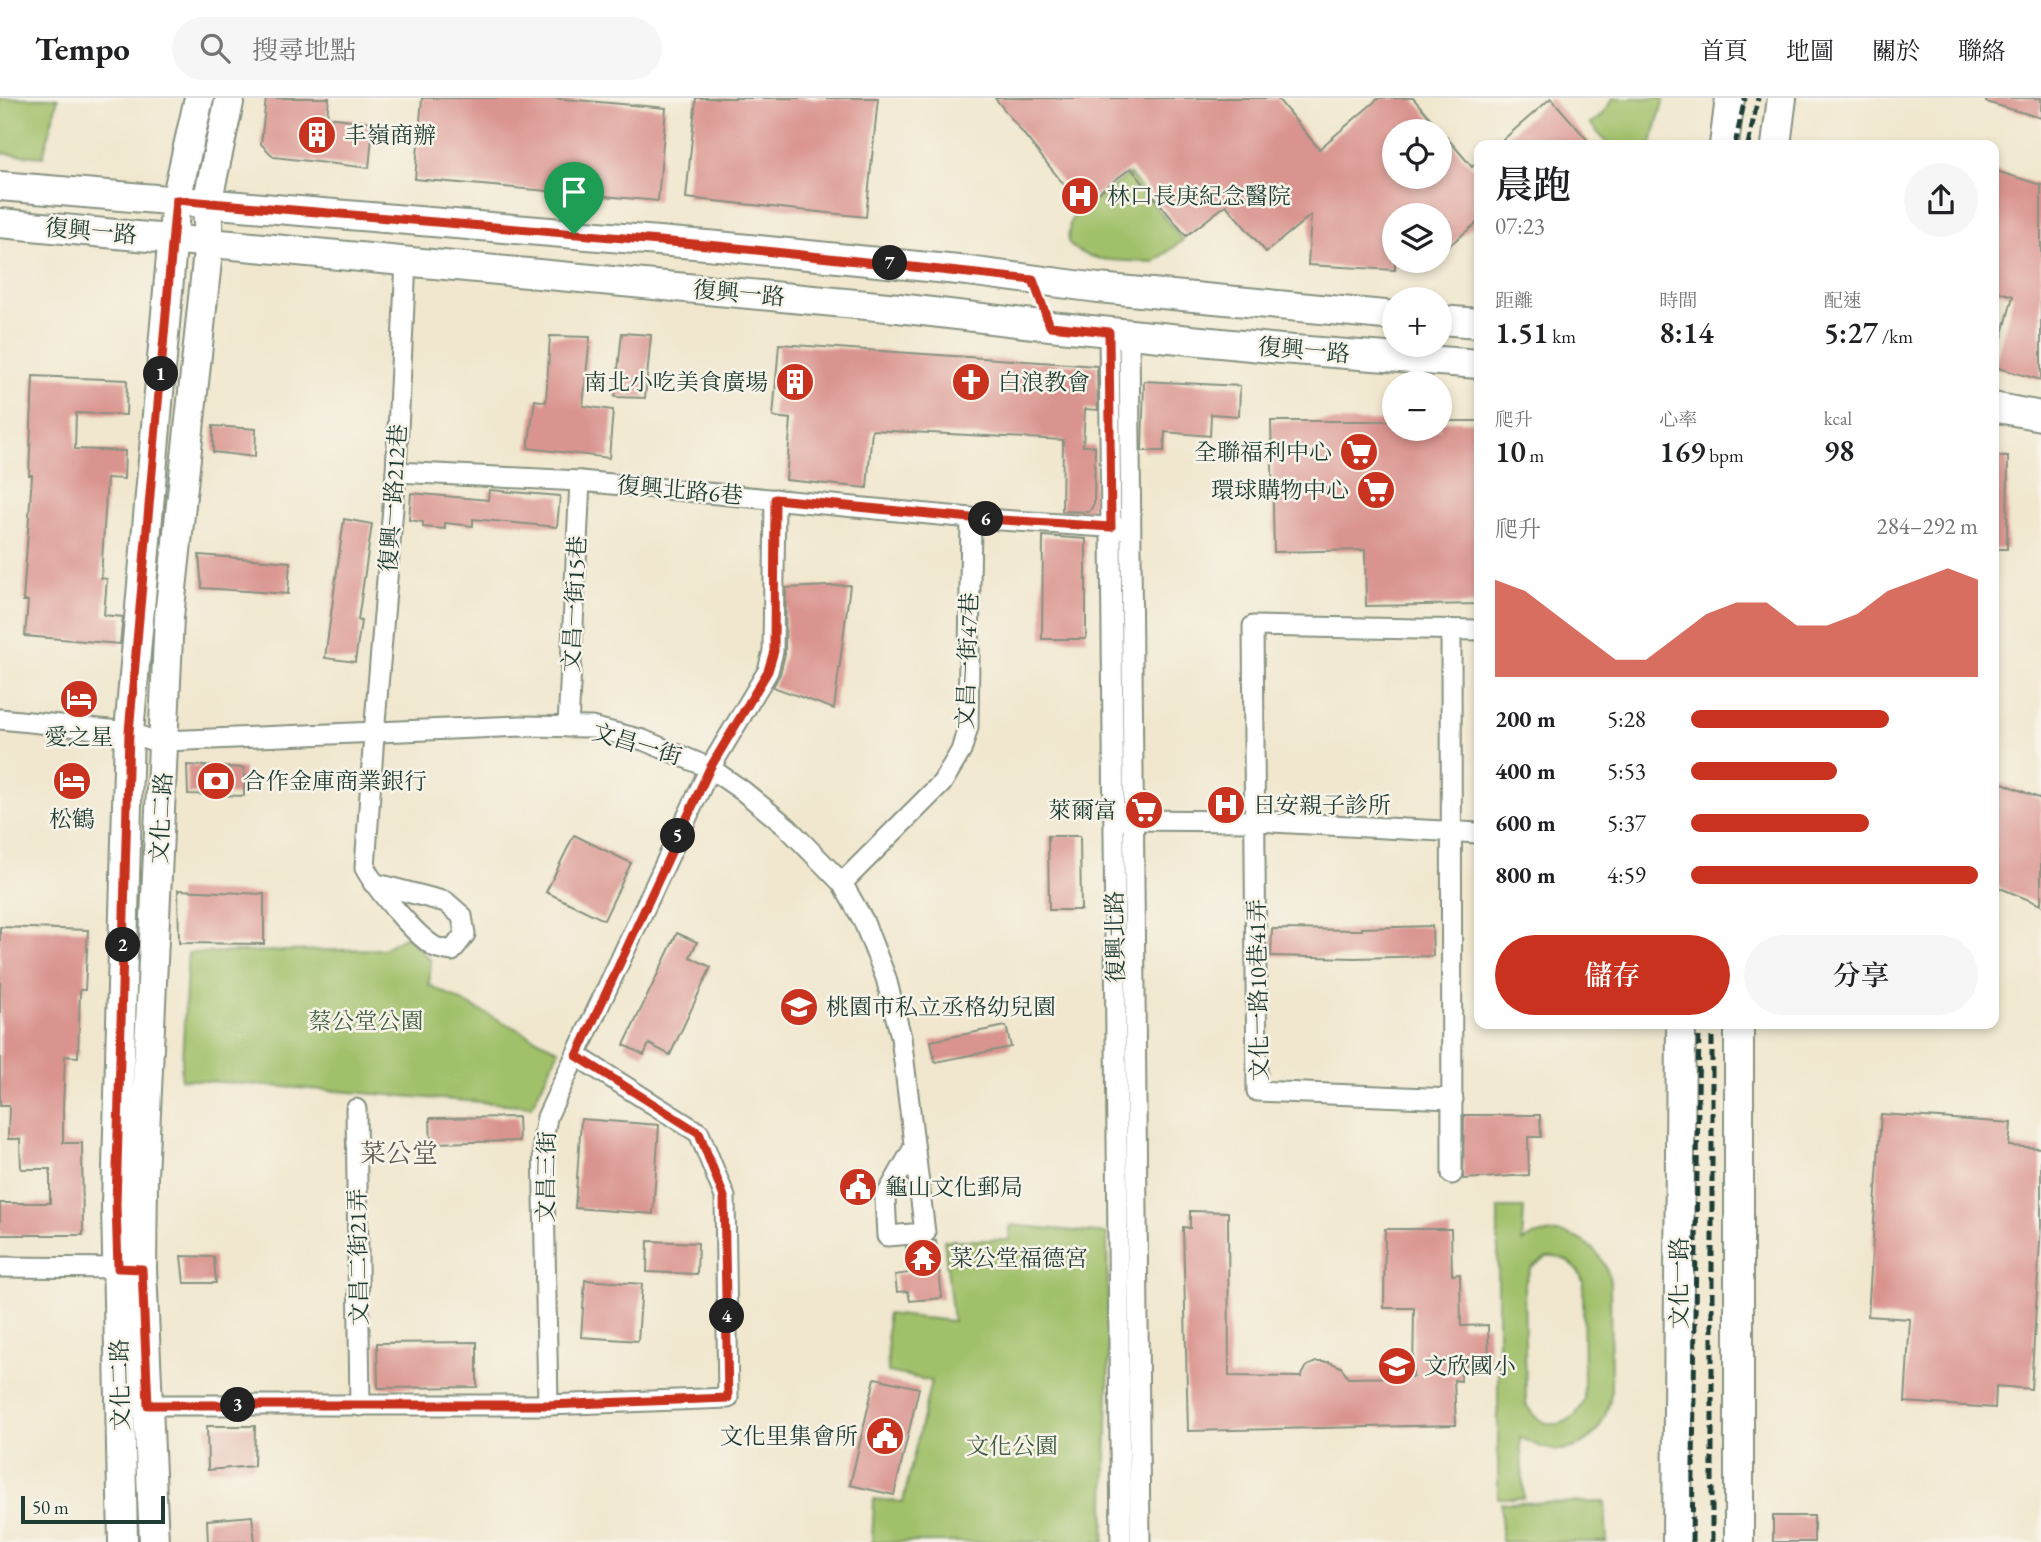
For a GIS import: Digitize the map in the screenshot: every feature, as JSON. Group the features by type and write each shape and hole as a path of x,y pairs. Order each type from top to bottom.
{"street":[{"name":"文化二路","path":"123,1542 120,1405 130,1268 143,1176 148,738 173,239 176,200 199,98"},
{"name":"文化二路","path":"148,738 169,617 209,242 207,203 230,98"},
{"path":"1725,140 1730,98"},
{"path":"1777,140 1782,98"},
{"name":"復興一路","path":"0,186 718,246 1097,288 1382,315"},
{"name":"復興一路","path":"0,223 898,308 1119,333 1474,364"},
{"name":"復興一路212巷","path":"373,883 365,868 396,472 406,261"},
{"path":"998,275 1001,320"},
{"path":"1033,280 1050,326"},
{"path":"1452,321 1474,323"},
{"name":"復興北路","path":"1119,333 1111,527 1116,1084 1140,1542"},
{"name":"復興北路","path":"1119,333 1131,528 1136,1084 1121,1542"},
{"path":"1999,408 2041,416"},
{"name":"復興北路6巷","path":"396,472 580,481 971,518 1131,528"},
{"name":"文昌一街15巷","path":"568,727 580,481"},
{"name":"文昌三街","path":"548,1405 542,1140 547,1117 710,768 768,671 774,651 775,499"},
{"name":"文昌一街47巷","path":"842,883 942,783 961,751 968,727 971,518"},
{"path":"1255,821 1253,626 1474,630"},
{"path":"1451,631 1452,1174"},
{"name":"文昌一街","path":"0,719 148,738 374,734 521,726 591,727 643,740 710,768 787,827 842,883 863,920 886,978 901,1037 913,1149"},
{"path":"1112,720 1133,720"},
{"path":"1114,821 1255,821 1474,832"},
{"name":"文化一路10巷41弄","path":"1255,821 1258,1091 1453,1099"},
{"path":"373,883 446,902 462,916 465,934 452,951 436,947 405,920 373,883"},
{"name":"文化一路","path":"1676,1542 1681,1029"},
{"path":"1739,1542 1740,1029"},
{"path":"120,1405 548,1405 728,1398 724,1197 699,1133 577,1056"},
{"path":"1116,1084 1136,1084"},
{"name":"文昌二街21弄","path":"356,1109 360,1406"},
{"path":"0,1267 130,1268"},
{"name":"文化二路","path":"130,1268 148,1405 154,1542"}],"green space":[{"path":"0,98 58,98 43,157 0,153"},
{"path":"1613,98 1664,98 1652,140 1604,140 1590,123 1601,117"},
{"path":"1129,174 1183,240 1154,262 1108,260 1085,255 1068,242 1070,222 1076,214"},
{"name":"蔡公堂公園","path":"406,936 431,961 429,985 559,1050 532,1106 181,1079 188,953 383,949"},
{"path":"1498,1208 1524,1208 1522,1242 1535,1235 1563,1234 1588,1245 1606,1267 1610,1281 1611,1393 1600,1426 1591,1437 1579,1445 1552,1449 1520,1437 1524,1498 1498,1498","holes":["1547,1257 1570,1262 1578,1270 1583,1282 1584,1400 1572,1417 1556,1424 1540,1420 1526,1404 1524,1286 1531,1268"]},
{"name":"文化公園","path":"1010,1225 1107,1234 1109,1353 1104,1542 872,1542 874,1499 903,1502 931,1381 888,1372 887,1314 953,1321 944,1240 1009,1240"},
{"path":"1605,1502 1607,1542 1501,1542 1501,1503"}],"building":[{"name":"丰嶺商辦","path":"266,98 329,98 327,117 370,122 373,127 369,168 274,157 261,144"},
{"path":"422,98 553,98 666,108 658,201 415,179"},
{"path":"696,98 878,98 866,217 686,198"},
{"path":"995,98 1277,98 1319,149 1379,98 1413,98 1431,119 1382,119 1382,189 1452,189 1452,144 1472,167 1474,165 1474,225 1452,243 1452,203 1382,203 1382,269 1308,265 1311,215 1266,252 1226,205 1186,236 1131,168 1081,206"},
{"path":"1551,98 1588,140 1503,140"},
{"path":"1987,98 2041,98 2041,118 1986,102"},
{"path":"1999,172 2041,185 2041,380 1999,368 1999,348 2013,296 1999,292"},
{"path":"622,333 651,335 645,398 615,397"},
{"path":"550,336 590,337 583,406 613,410 609,458 528,448 535,400 546,402"},
{"path":"779,344 1097,366 1098,410 1085,409 1083,446 1095,446 1094,504 1089,512 1062,511 1063,440 872,430 867,488 786,480 791,419 773,417"},
{"path":"33,376 127,380 126,415 76,413 75,449 125,451 124,479 107,478 101,578 107,579 104,615 123,617 120,644 25,636 28,601 23,601 32,475 29,475"},
{"path":"1144,381 1240,386 1239,416 1211,414 1210,436 1165,432 1164,451 1142,451"},
{"name":"環球購物中心","path":"1271,421 1382,421 1382,441 1452,441 1452,421 1474,421 1474,604 1366,606 1365,550 1274,552"},
{"path":"213,426 256,429 255,457 213,452"},
{"path":"1999,456 2008,457 2007,549 1999,549"},
{"path":"489,490 560,496 557,527 473,519 473,526 445,523 445,529 423,527 423,522 409,520 411,493 488,500"},
{"path":"344,519 372,524 358,620 361,621 355,662 325,658"},
{"path":"1043,536 1086,539 1086,639 1042,639"},
{"path":"199,555 290,562 288,594 202,588"},
{"path":"850,585 834,709 773,687 780,674 785,654 786,588"},
{"name":"合作金庫商業銀行","path":"187,765 244,768 244,796 188,794"},
{"path":"1999,782 2041,799 2041,905 1999,888"},
{"path":"574,835 631,863 604,920 546,892"},
{"path":"1048,836 1080,836 1081,910 1049,910"},
{"path":"178,890 264,894 264,944 179,943"},
{"path":"1432,926 1433,956 1271,956 1272,929 1362,930"},
{"path":"0,927 88,930 85,990 80,990 78,1057 65,1056 63,1108 63,1143 82,1143 83,1235 0,1235 0,1203 50,1203 50,1169 21,1169 20,1139 8,1139 9,1106 0,1106"},
{"path":"677,933 697,942 690,957 711,967 670,1055 649,1044 644,1055 624,1045"},
{"path":"1006,1026 1011,1047 935,1062 931,1041"},
{"path":"1881,1114 2011,1123 2009,1146 2041,1148 2041,1225 2031,1389 1996,1386 1995,1408 1905,1402 1910,1319 1868,1316"},
{"path":"1464,1115 1540,1115 1541,1137 1528,1137 1529,1175 1463,1179"},
{"path":"518,1117 519,1141 431,1143 430,1118"},
{"path":"581,1119 659,1125 653,1214 575,1208"},
{"path":"1190,1211 1228,1212 1229,1376 1301,1377 1307,1366 1316,1362 1329,1362 1341,1367 1348,1378 1413,1377 1414,1308 1384,1308 1385,1229 1451,1229 1452,1275 1460,1274 1461,1326 1488,1325 1489,1364 1461,1365 1461,1381 1454,1380 1456,1425 1188,1431 1183,1227 1190,1228"},
{"name":"菜公堂福德宮","path":"936,1240 942,1298 910,1301 908,1291 897,1292 895,1275 909,1273 906,1247 926,1245"},
{"path":"648,1241 698,1243 697,1274 647,1272"},
{"path":"181,1256 214,1257 216,1283 184,1283"},
{"path":"585,1280 642,1284 638,1341 581,1337"},
{"path":"477,1342 477,1387 378,1388 377,1343"},
{"name":"文化里集會所","path":"875,1378 919,1388 894,1495 850,1485"},
{"path":"207,1426 255,1426 254,1466 208,1470"},
{"path":"252,1516 255,1542 208,1542 207,1520"},
{"path":"1773,1516 1814,1516 1814,1542 1773,1542"}],"railway":[{"path":"1736,140 1745,98"},
{"path":"1749,140 1758,98"},
{"path":"1692,1542 1699,1029"},
{"path":"1712,1029 1712,1542"}],"place":[{"name":"丰嶺商辦","path":"317,135"},
{"name":"林口長庚紀念醫院","path":"1080,196"},
{"name":"南北小吃美食廣場","path":"795,382"},
{"name":"白浪教會","path":"971,382"},
{"name":"全聯福利中心","path":"1359,452"},
{"name":"環球購物中心","path":"1376,490"},
{"name":"愛之星","path":"79,699"},
{"name":"松鶴","path":"72,781"},
{"name":"合作金庫商業銀行","path":"216,781"},
{"name":"日安親子診所","path":"1226,805"},
{"name":"萊爾富","path":"1144,810"},
{"name":"桃園市私立丞格幼兒園","path":"799,1007"},
{"name":"龜山文化郵局","path":"858,1187"},
{"name":"菜公堂福德宮","path":"923,1258"},
{"name":"文欣國小","path":"1397,1366"},
{"name":"文化里集會所","path":"885,1436"}],"district":[{"name":"菜公堂","path":"399,1153"}],"route":[{"path":"176,200 574,234 871,261 1033,280 1050,326 1109,332 1111,527 971,518 775,499 774,651 768,671 710,768 577,1056 699,1133 724,1197 728,1398 548,1405 148,1405 142,1269 118,1268 116,1205 129,732 176,200"}]}
